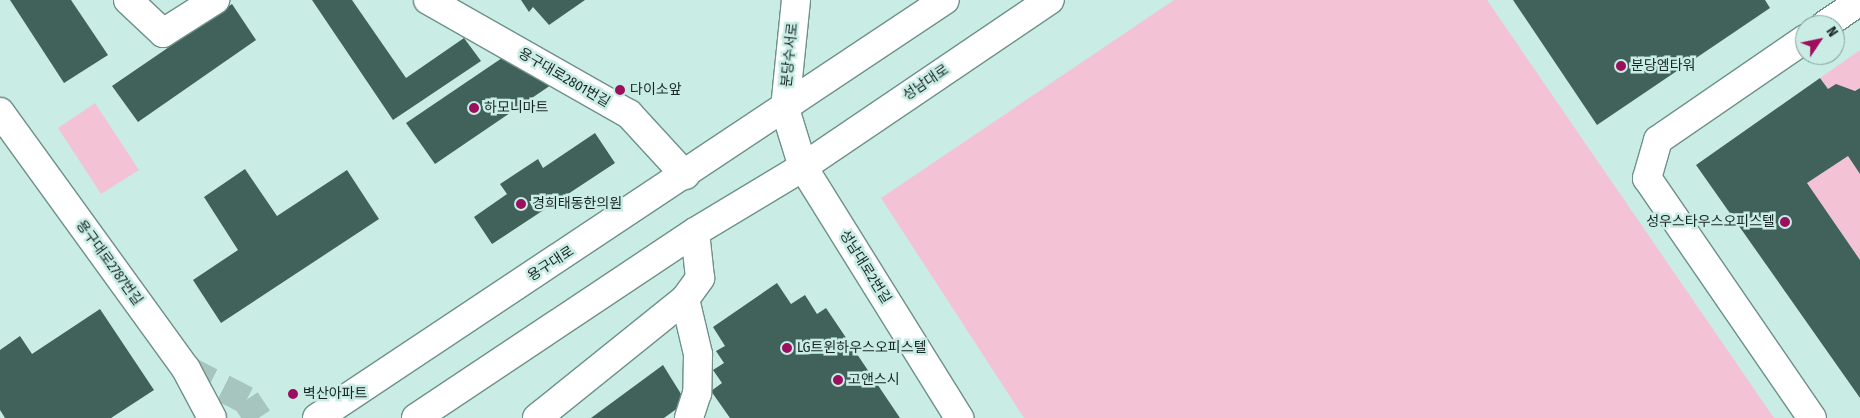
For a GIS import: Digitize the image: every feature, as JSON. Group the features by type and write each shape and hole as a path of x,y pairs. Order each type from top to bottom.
{"street":[{"path":"128,0 163,33 215,0"},
{"name":"용구대로2801번길","path":"428,0 629,114 686,175"},
{"name":"분당수서로","path":"785,110 796,0"},
{"path":"785,110 946,0"},
{"name":"성남대로","path":"803,167 1050,0"},
{"path":"1840,15 1860,1"},
{"path":"1795,45 1658,140 1647,178 1812,418"},
{"name":"용구대로","path":"317,418 785,110"},
{"name":"성남대로2번길","path":"785,110 803,167 959,418"},
{"name":"용구대로2787번길","path":"5,129 186,369 212,418"},
{"path":"416,418 695,232 803,167"},
{"path":"537,418 685,299 700,278 695,232"},
{"path":"685,299 698,354 697,393 689,418"}],"shaded area":[{"path":"1174,0 1487,0 1774,418 1024,418 881,198"},
{"path":"1860,50 1860,88 1855,91 1828,89 1820,78 1839,65 1845,65 1845,60"},
{"path":"95,103 139,170 101,194 58,128"},
{"path":"1848,156 1860,174 1860,260 1807,183"}],"building":[{"path":"10,0 71,0 108,55 64,83"},
{"path":"312,0 352,0 406,78 464,38 481,61 393,120"},
{"path":"521,0 585,0 549,25 533,7 529,12"},
{"name":"분당엠타워","path":"1513,0 1765,0 1770,8 1597,125"},
{"path":"232,4 256,40 138,122 112,86"},
{"path":"502,58 551,85 435,164 406,123"},
{"name":"성우스타우스오피스텔","path":"1820,78 1828,89 1836,84 1855,91 1860,88 1860,174 1848,156 1807,183 1860,260 1860,398 1696,165"},
{"path":"595,133 615,163 492,244 474,217 507,194 500,184 538,159 543,168"},
{"path":"245,169 277,216 347,170 379,219 221,323 193,280 238,250 204,197"},
{"name":"LG트윈하우스오피스텔","path":"777,283 791,304 805,295 817,314 826,308 900,418 730,418 711,391 722,383 713,370 724,363 716,351 725,346 713,327"},
{"path":"100,309 154,390 111,418 5,418 0,410 0,350 20,336 32,354"},
{"path":"663,365 686,402 664,418 591,418"}],"tunnel":[{"path":"186,369 246,400 258,418"}],"place":[{"name":"분당엠타워","path":"1621,66"},
{"name":"다이소앞","path":"620,90"},
{"name":"하모니마트","path":"474,108"},
{"name":"경희태동한의원","path":"521,204"},
{"name":"성우스타우스오피스텔","path":"1785,222"},
{"name":"LG트윈하우스오피스텔","path":"787,348"},
{"name":"고앤스시","path":"838,380"},
{"name":"벽산아파트","path":"293,394"}]}
